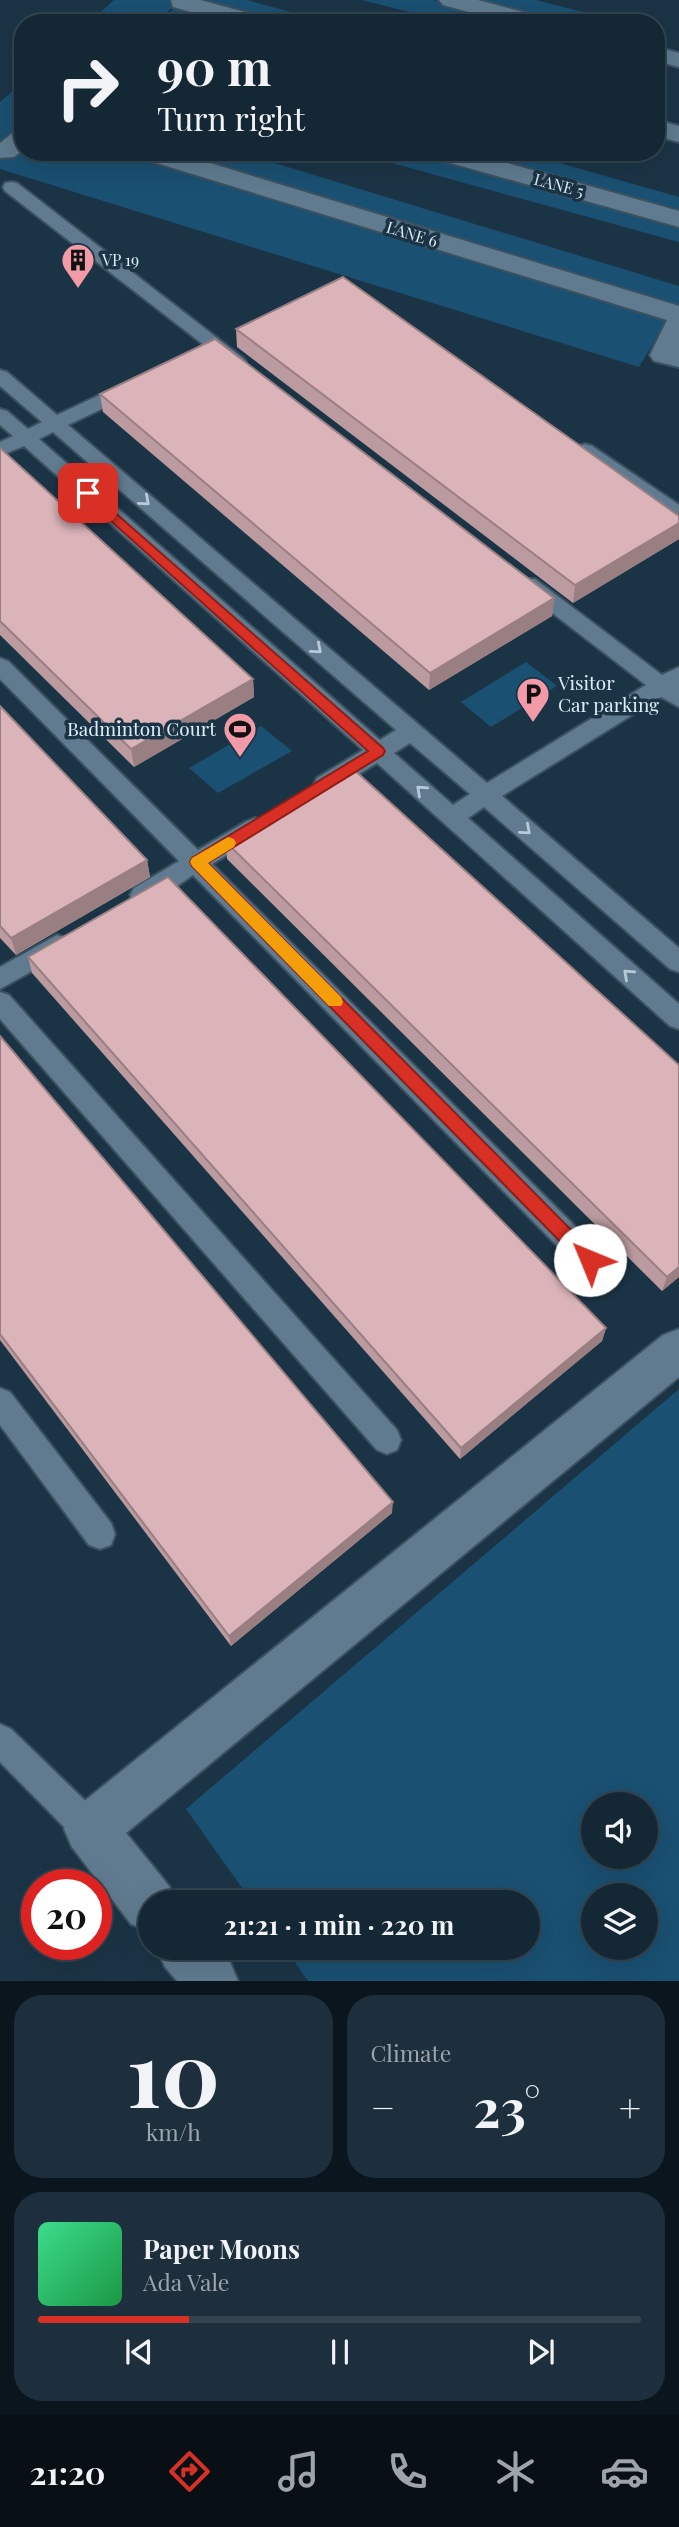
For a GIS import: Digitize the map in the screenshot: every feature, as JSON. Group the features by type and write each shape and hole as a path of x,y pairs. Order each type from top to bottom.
{"street":[{"path":"451,0 503,14"},
{"path":"177,6 216,14"},
{"name":"LANE 6","path":"175,161 679,315"},
{"name":"LANE 5","path":"470,161 679,219"},
{"path":"679,323 664,355 679,358"},
{"path":"138,1890 90,1829 679,1350"},
{"path":"194,1960 211,1981"}],"lane":[{"path":"11,187 250,372"},
{"path":"192,358 240,335"},
{"path":"0,376 679,962"},
{"path":"0,450 155,376"},
{"path":"0,415 679,1019"},
{"path":"575,443 679,514"},
{"path":"451,817 673,686 517,575"},
{"path":"0,666 198,862 590,1260"},
{"path":"310,793 412,731"},
{"path":"128,903 276,814"},
{"path":"0,979 81,931"},
{"path":"0,1002 387,1440"},
{"path":"0,1402 100,1534"},
{"path":"0,1740 90,1829"}],"shaded area":[{"path":"114,0 182,0 165,14 99,14"},
{"path":"247,0 299,14 244,14 200,2"},
{"path":"362,0 433,0 486,14 417,14"},
{"path":"458,0 536,0 591,14 512,14"},
{"path":"176,7 202,14 168,14"},
{"path":"14,90 14,161 145,161 667,321 639,367 0,169 0,102"},
{"path":"179,161 268,161 679,286 679,309"},
{"path":"385,161 452,161 679,224 679,242"},
{"path":"482,161 553,161 679,197 679,214"},
{"path":"526,662 557,686 491,727 461,702"},
{"name":"Badminton Court","path":"261,726 292,751 218,793 189,768"},
{"path":"679,1389 679,1981 308,1981 293,1960 540,1960 540,1890 243,1890 186,1809"}],"building":[{"path":"343,277 679,516 679,523 575,585 236,329"},
{"path":"215,339 554,598 430,673 100,394"},
{"path":"0,448 253,679 131,749 0,621"},
{"path":"0,706 147,860 11,938 0,926"},
{"path":"350,766 679,1065 679,1267 667,1277 226,842"},
{"path":"168,877 606,1328 461,1448 28,957"},
{"path":"0,1036 393,1502 229,1636 0,1334"}],"slow traffic":[{"path":"228,843 198,862 335,1002"}],"place":[{"name":"VP 19","path":"78,290"},
{"name":"Visitor Car parking","path":"533,724"},
{"name":"Badminton Court","path":"240,759"}],"route":[{"path":"88,493 378,751 198,862 590,1260"}]}
